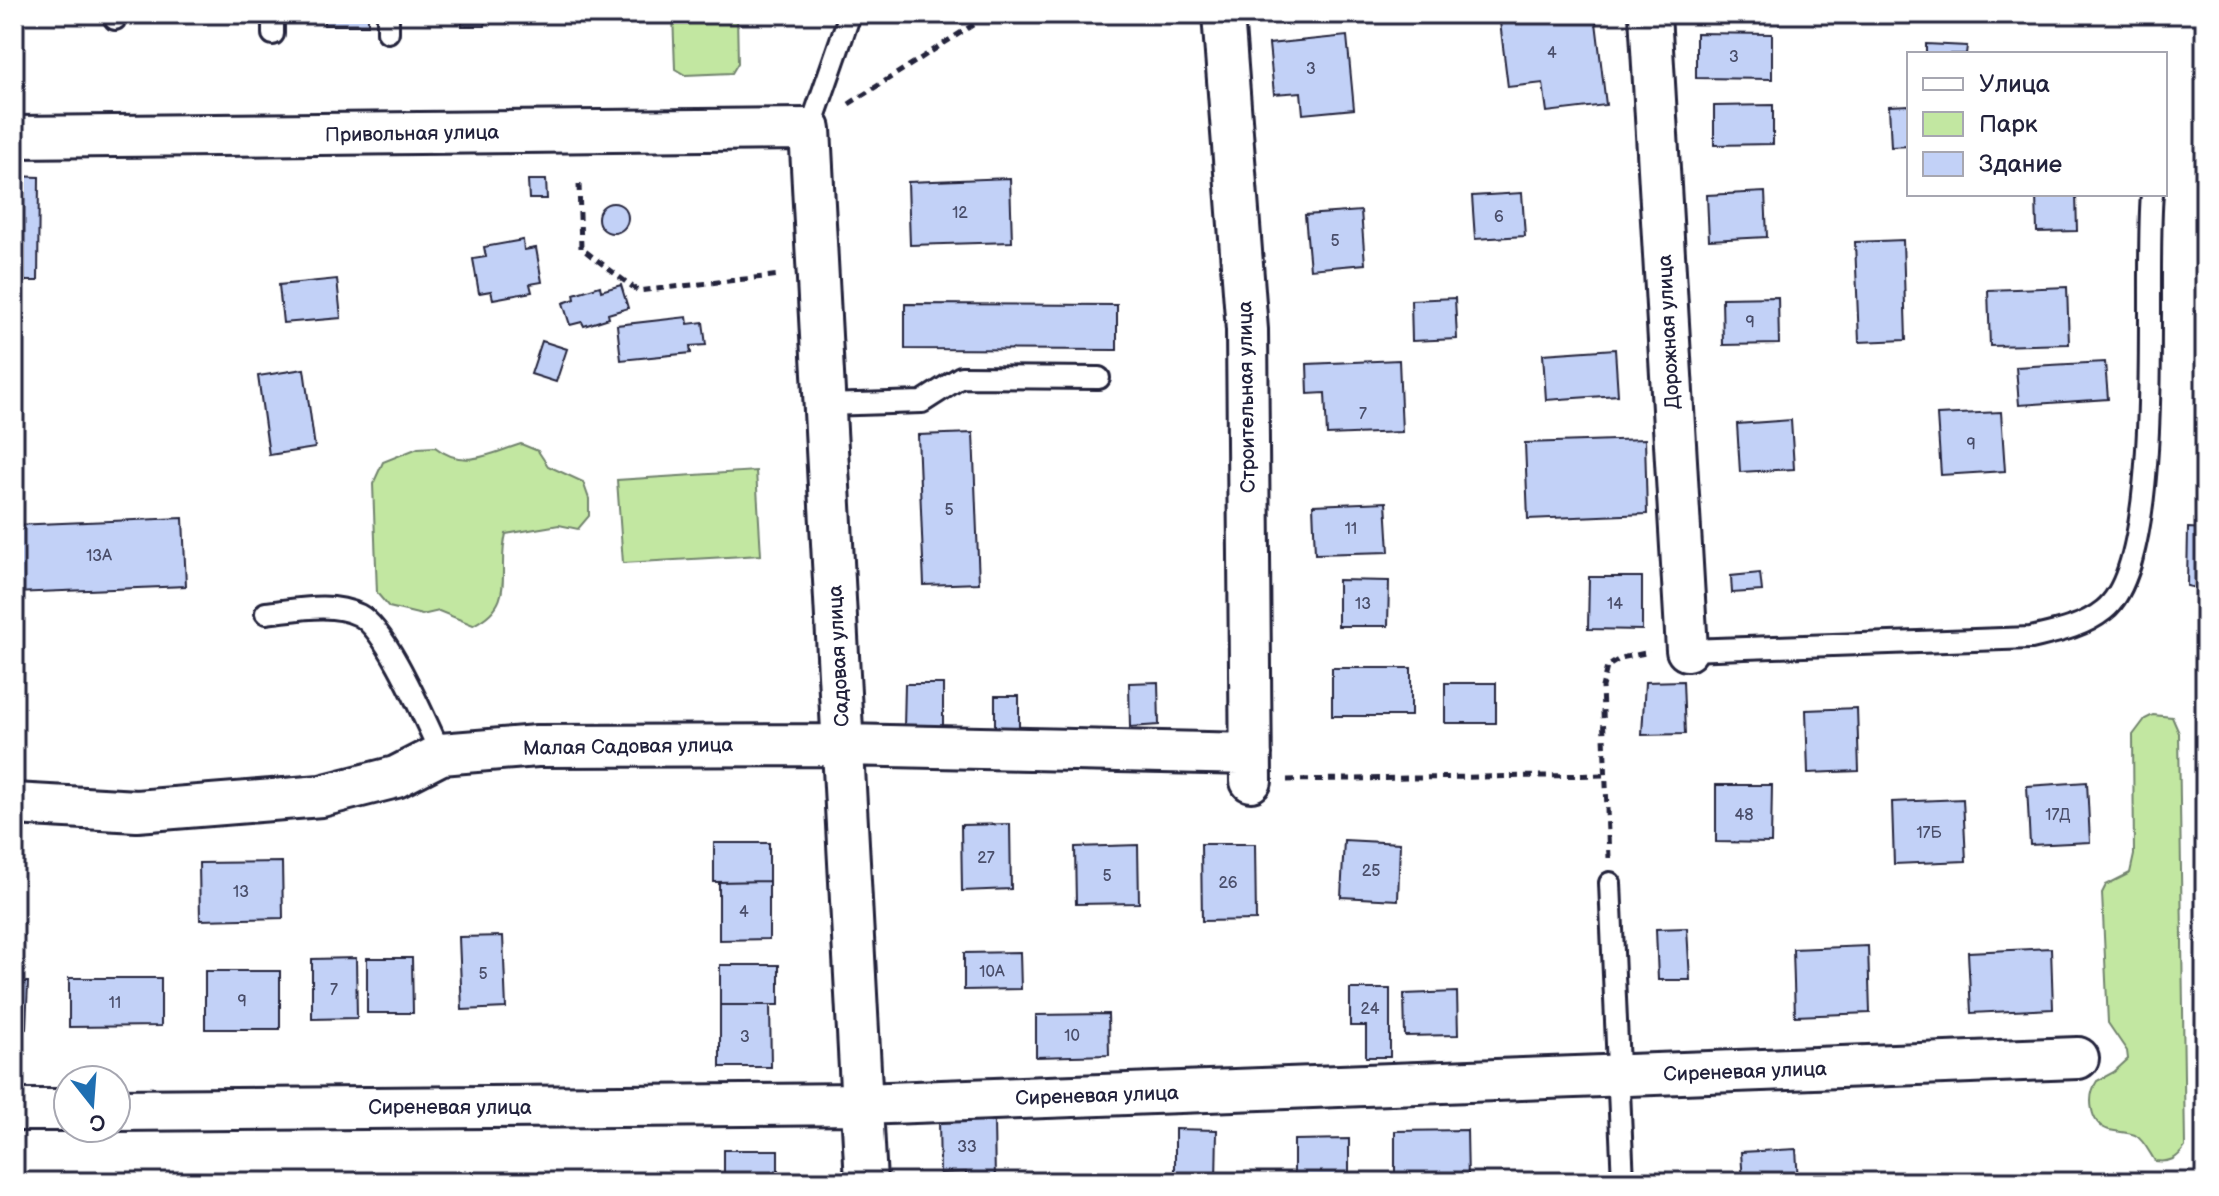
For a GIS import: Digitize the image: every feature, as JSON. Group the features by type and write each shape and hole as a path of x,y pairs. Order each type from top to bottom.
{"street":[{"name":"Строительная улица","path":"1223,14 1247,330 1251,768"},
{"name":"Дорожная улица","path":"1650,14 1687,650"},
{"name":"Привольная улица","path":"14,137 810,129"},
{"name":"Садовая улица","path":"810,129 866,1182"},
{"name":"Малая Садовая улица","path":"14,804 137,811 321,796 396,777 441,754 537,746 843,745 1251,768"},
{"name":"Сиреневая улица","path":"132,1110 862,1104 2078,1058"},
{"path":"14,1110 52,1110"}],"lane":[{"path":"810,129 850,14"},
{"path":"1687,650 2031,638 2074,627 2106,609 2128,576 2140,525 2145,472 2152,196"},
{"path":"825,405 922,402 961,377 1099,378"},
{"path":"266,613 328,608 360,615 382,636 441,754"},
{"path":"1610,883 1623,1182"}],"path":[{"path":"810,129 990,14"},
{"path":"579,184 581,248 638,291 818,271"},
{"path":"1610,883 1602,687 1607,667 1637,653 1687,650"},
{"path":"1251,768 1606,775"}],"green space":[{"path":"673,14 737,14 738,63 732,73 685,75 675,69"},
{"path":"521,444 538,451 548,466 583,482 589,499 589,516 578,529 559,525 506,534 501,597 487,616 473,625 439,611 422,615 389,607 377,593 373,484 383,462 418,448 435,447 456,458 467,459"},
{"path":"756,471 761,555 623,563 617,480"},
{"path":"2153,715 2172,717 2179,733 2185,1147 2169,1161 2155,1161 2135,1135 2102,1127 2094,1116 2091,1102 2097,1081 2114,1072 2128,1059 2127,1051 2108,1023 2102,893 2106,885 2130,873 2134,855 2133,735 2145,719"}],"building":[{"path":"324,14 368,14 368,25 324,25"},
{"path":"462,14 485,14 485,26 462,26"},
{"path":"1563,14 1595,14 1606,105 1547,112 1543,83 1508,87 1500,22"},
{"path":"1696,33 1772,34 1772,79 1696,78"},
{"path":"1347,36 1354,109 1303,114 1301,92 1274,94 1269,44"},
{"path":"1926,44 1967,46 1966,52 1926,52"},
{"path":"1773,105 1773,144 1714,145 1714,106"},
{"path":"1907,105 1907,146 1891,147 1889,106"},
{"path":"14,176 39,177 38,281 14,281"},
{"path":"1010,178 1012,242 910,245 908,182"},
{"path":"528,180 546,180 547,199 529,199"},
{"path":"1765,192 1767,237 1709,240 1707,195"},
{"path":"1522,193 1525,236 1475,239 1472,196"},
{"path":"2036,196 2076,196 2077,231 2037,232"},
{"path":"613,203 624,207 628,218 624,229 613,233 602,229 598,218 602,207"},
{"path":"1361,211 1365,264 1310,269 1305,215"},
{"path":"523,240 524,250 536,248 542,282 530,284 532,292 493,299 491,291 479,293 473,259 486,257 484,247"},
{"path":"1903,240 1906,340 1859,342 1855,242"},
{"path":"337,279 341,318 283,323 279,285"},
{"path":"621,285 628,308 584,326 582,322 570,325 563,303 575,299 574,294 600,286 601,291"},
{"path":"2067,287 2069,344 1990,346 1988,290"},
{"path":"1778,297 1779,344 1723,345 1722,298"},
{"path":"1455,298 1457,339 1412,341 1411,300"},
{"path":"905,304 1117,305 1117,350 905,349"},
{"path":"687,317 688,324 703,322 706,345 690,346 691,353 621,360 617,325"},
{"path":"542,341 567,349 556,382 531,374"},
{"path":"1615,349 1618,395 1546,400 1543,354"},
{"path":"1399,360 1402,432 1327,435 1325,393 1308,394 1307,364"},
{"path":"2105,362 2108,399 2019,405 2016,367"},
{"path":"304,369 315,448 269,455 258,376"},
{"path":"2001,412 2005,471 1941,475 1937,415"},
{"path":"1791,420 1794,469 1740,472 1737,424"},
{"path":"973,433 979,583 924,585 918,435"},
{"path":"1645,439 1647,514 1528,519 1525,443"},
{"path":"1386,502 1389,552 1315,554 1313,505"},
{"path":"183,518 186,586 14,593 14,525"},
{"path":"2188,528 2205,529 2205,590 2187,586"},
{"path":"1760,573 1762,591 1732,593 1731,576"},
{"path":"1589,577 1642,577 1642,630 1588,629"},
{"path":"1338,580 1389,581 1388,626 1338,626"},
{"path":"1332,668 1411,668 1411,716 1332,716"},
{"path":"1683,681 1685,734 1642,735 1645,682"},
{"path":"1158,682 1159,725 1130,727 1129,683"},
{"path":"1445,683 1496,683 1496,723 1445,723"},
{"path":"905,684 943,684 943,728 904,728"},
{"path":"995,696 1019,696 1019,727 995,727"},
{"path":"1857,708 1859,771 1808,773 1806,710"},
{"path":"2087,782 2090,842 2030,845 2027,786"},
{"path":"1716,785 1772,785 1771,843 1716,842"},
{"path":"1963,799 1966,861 1894,864 1892,802"},
{"path":"1010,824 1011,889 962,891 961,825"},
{"path":"1344,840 1400,843 1398,900 1341,897"},
{"path":"714,843 769,843 769,881 714,882"},
{"path":"1201,844 1255,844 1256,920 1202,921"},
{"path":"1138,845 1139,903 1076,904 1075,847"},
{"path":"282,862 283,918 200,920 199,863"},
{"path":"769,881 769,939 719,940 719,882"},
{"path":"1687,928 1690,980 1658,980 1656,929"},
{"path":"503,936 506,1008 462,1010 459,937"},
{"path":"1868,946 1870,1013 1795,1016 1793,949"},
{"path":"2051,948 2053,1009 1971,1013 1968,952"},
{"path":"1020,952 1021,989 964,990 964,953"},
{"path":"356,958 357,1018 312,1019 312,959"},
{"path":"367,958 412,958 413,1013 367,1013"},
{"path":"720,965 779,965 779,1005 720,1005"},
{"path":"205,971 280,971 280,1029 205,1029"},
{"path":"69,978 161,978 161,1026 69,1027"},
{"path":"14,982 28,982 26,1029 14,1028"},
{"path":"1350,989 1390,989 1390,1057 1366,1057 1366,1026 1350,1026"},
{"path":"1457,992 1458,1035 1405,1036 1404,994"},
{"path":"720,1005 770,1005 771,1067 720,1067"},
{"path":"1108,1014 1109,1055 1036,1057 1036,1015"},
{"path":"994,1120 995,1182 966,1182 966,1172 940,1173 939,1121"},
{"path":"1175,1129 1217,1130 1216,1182 1175,1182"},
{"path":"1467,1130 1468,1182 1395,1182 1395,1131"},
{"path":"1349,1139 1349,1182 1294,1182 1294,1140"},
{"path":"1796,1149 1798,1182 1743,1182 1741,1152"},
{"path":"724,1150 778,1150 778,1182 724,1182"}]}
